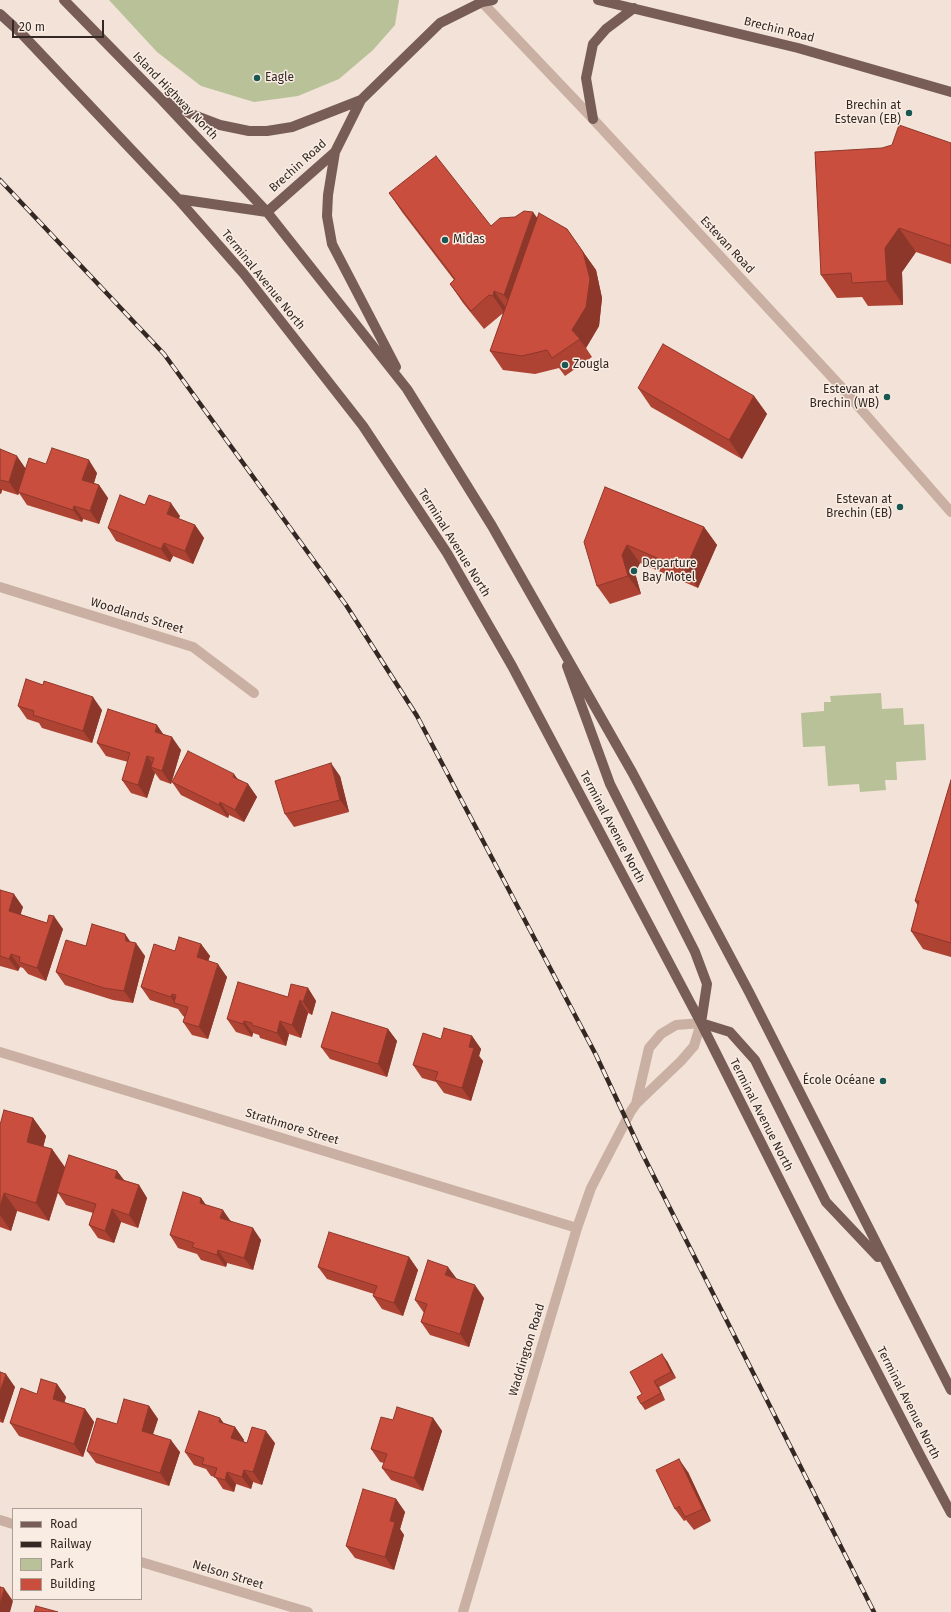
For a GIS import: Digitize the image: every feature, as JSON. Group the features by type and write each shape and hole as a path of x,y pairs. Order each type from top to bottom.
{"main road":[{"name":"Island Highway North","path":"64,0 160,98 267,212"},
{"name":"Brechin Road","path":"267,212 335,152 361,100 440,23 481,1 493,0"},
{"name":"Brechin Road","path":"598,0 798,48 951,92"},
{"path":"593,119 586,78 593,44 606,29 634,8"},
{"path":"0,14 21,33 178,199 267,212 407,389"},
{"path":"160,98 190,114 220,126 250,131 279,130 292,127 361,100"},
{"path":"335,152 328,195 327,216 332,244 407,389 492,526 632,772 749,992 886,1265 951,1390"},
{"name":"Terminal Avenue North","path":"178,199 244,274 363,426 447,553 512,666 701,1023 841,1302 951,1513"},
{"path":"557,638 610,784 695,952 707,984 701,1023 730,1032 755,1060 826,1202 886,1265"}],"street":[{"name":"Estevan Road","path":"481,1 593,119 844,390 951,512"},
{"name":"Woodlands Street","path":"0,587 193,647 254,693"},
{"name":"Waddington Road","path":"463,1612 577,1228 591,1188 626,1120 636,1104 682,1061 694,1046 701,1023 676,1025 661,1034 650,1048 636,1104"},
{"name":"Strathmore Street","path":"0,1052 577,1228"},
{"path":"0,1520 12,1524"},
{"name":"Nelson Street","path":"142,1562 308,1612"}],"green space":[{"path":"109,0 399,0 395,25 373,50 339,79 298,96 254,102 201,86 157,52"},
{"path":"881,693 882,709 903,708 904,725 924,724 926,760 896,762 897,780 885,780 886,790 860,792 859,784 828,786 825,746 803,747 801,713 824,711 824,702 831,702 830,696"}],"building":[{"path":"899,125 951,143 951,246 899,228 885,248 887,281 852,283 851,273 821,275 815,152 882,148 892,145"},
{"path":"436,156 491,226 500,218 515,217 524,211 533,212 504,295 494,291 493,296 489,295 471,311 450,284 455,279 389,193"},
{"path":"539,213 567,229 583,252 590,279 586,307 572,330 580,339 552,358 547,350 522,356 490,351"},
{"path":"663,344 754,396 729,440 638,388"},
{"path":"52,448 89,460 82,480 99,485 90,511 74,506 73,510 18,492 29,458 46,464"},
{"path":"0,449 17,456 9,482 0,480"},
{"path":"605,487 704,527 685,570 627,545 622,555 628,576 597,586 584,542"},
{"path":"120,495 145,505 149,495 171,503 167,514 195,525 185,551 164,543 161,549 108,528"},
{"path":"26,679 43,685 44,681 93,697 83,731 33,715 34,711 18,706"},
{"path":"108,709 157,725 155,732 172,737 162,771 151,767 154,758 147,756 138,785 122,780 130,753 97,743"},
{"path":"188,751 234,774 233,777 248,784 235,810 220,802 219,805 172,782"},
{"path":"331,763 340,800 285,814 275,781"},
{"path":"951,780 951,943 911,931 919,901 915,901"},
{"path":"0,890 14,894 9,911 47,923 49,915 54,916 37,968 19,962 20,957 11,954 9,959 0,956"},
{"path":"92,924 125,934 126,941 136,943 124,991 104,988 56,972 66,940 86,946"},
{"path":"179,937 201,944 197,957 218,964 199,1027 183,1022 188,1007 174,1003 176,995 172,994 171,997 141,987 154,944 175,951"},
{"path":"238,982 288,997 291,984 308,988 303,1002 300,1000 292,1025 280,1021 277,1033 252,1025 252,1023 244,1021 243,1024 227,1019"},
{"path":"332,1012 388,1029 378,1064 321,1047"},
{"path":"444,1028 472,1036 469,1047 474,1048 462,1088 435,1080 438,1072 413,1065 423,1033 441,1039"},
{"path":"4,1110 33,1118 27,1142 52,1149 36,1203 4,1193 0,1207 0,1125"},
{"path":"69,1155 117,1171 115,1178 139,1185 129,1215 112,1209 105,1231 89,1225 96,1204 57,1192"},
{"path":"183,1192 201,1198 200,1203 223,1210 220,1218 253,1228 244,1258 218,1250 217,1255 192,1247 194,1243 170,1235"},
{"path":"329,1232 409,1257 394,1303 373,1296 377,1286 318,1267"},
{"path":"428,1260 448,1267 445,1275 475,1285 460,1334 421,1322 427,1304 415,1300"},
{"path":"662,1354 671,1372 654,1381 661,1393 641,1404 637,1397 642,1394 630,1372"},
{"path":"0,1372 6,1374 0,1392"},
{"path":"41,1379 57,1384 53,1399 85,1409 74,1444 10,1423 21,1388 37,1394"},
{"path":"124,1399 149,1406 142,1431 171,1440 160,1473 87,1451 97,1418 117,1424"},
{"path":"397,1407 433,1418 414,1478 382,1468 387,1454 371,1449 381,1417 393,1420"},
{"path":"199,1411 220,1418 219,1422 235,1427 231,1438 247,1443 252,1427 266,1431 253,1472 244,1470 242,1477 227,1472 225,1480 214,1477 217,1468 202,1464 204,1458 185,1452"},
{"path":"679,1459 703,1509 685,1517 679,1506 675,1509 656,1470"},
{"path":"363,1489 396,1499 390,1521 395,1522 385,1557 346,1546"},
{"path":"0,1587 4,1588 0,1604"},
{"path":"36,1606 58,1612 34,1612"}],"railway":[{"path":"0,180 164,354 346,605 417,716 596,1055 640,1149 874,1612"}],"place":[{"name":"Eagle","path":"257,78"},
{"name":"Brechin at Estevan (EB)","path":"909,113"},
{"name":"Midas","path":"445,240"},
{"name":"Zougla","path":"565,365"},
{"name":"Estevan at Brechin (WB)","path":"887,397"},
{"name":"Estevan at Brechin (EB)","path":"900,507"},
{"name":"Departure Bay Motel","path":"634,571"},
{"name":"École Océane","path":"883,1081"}]}
